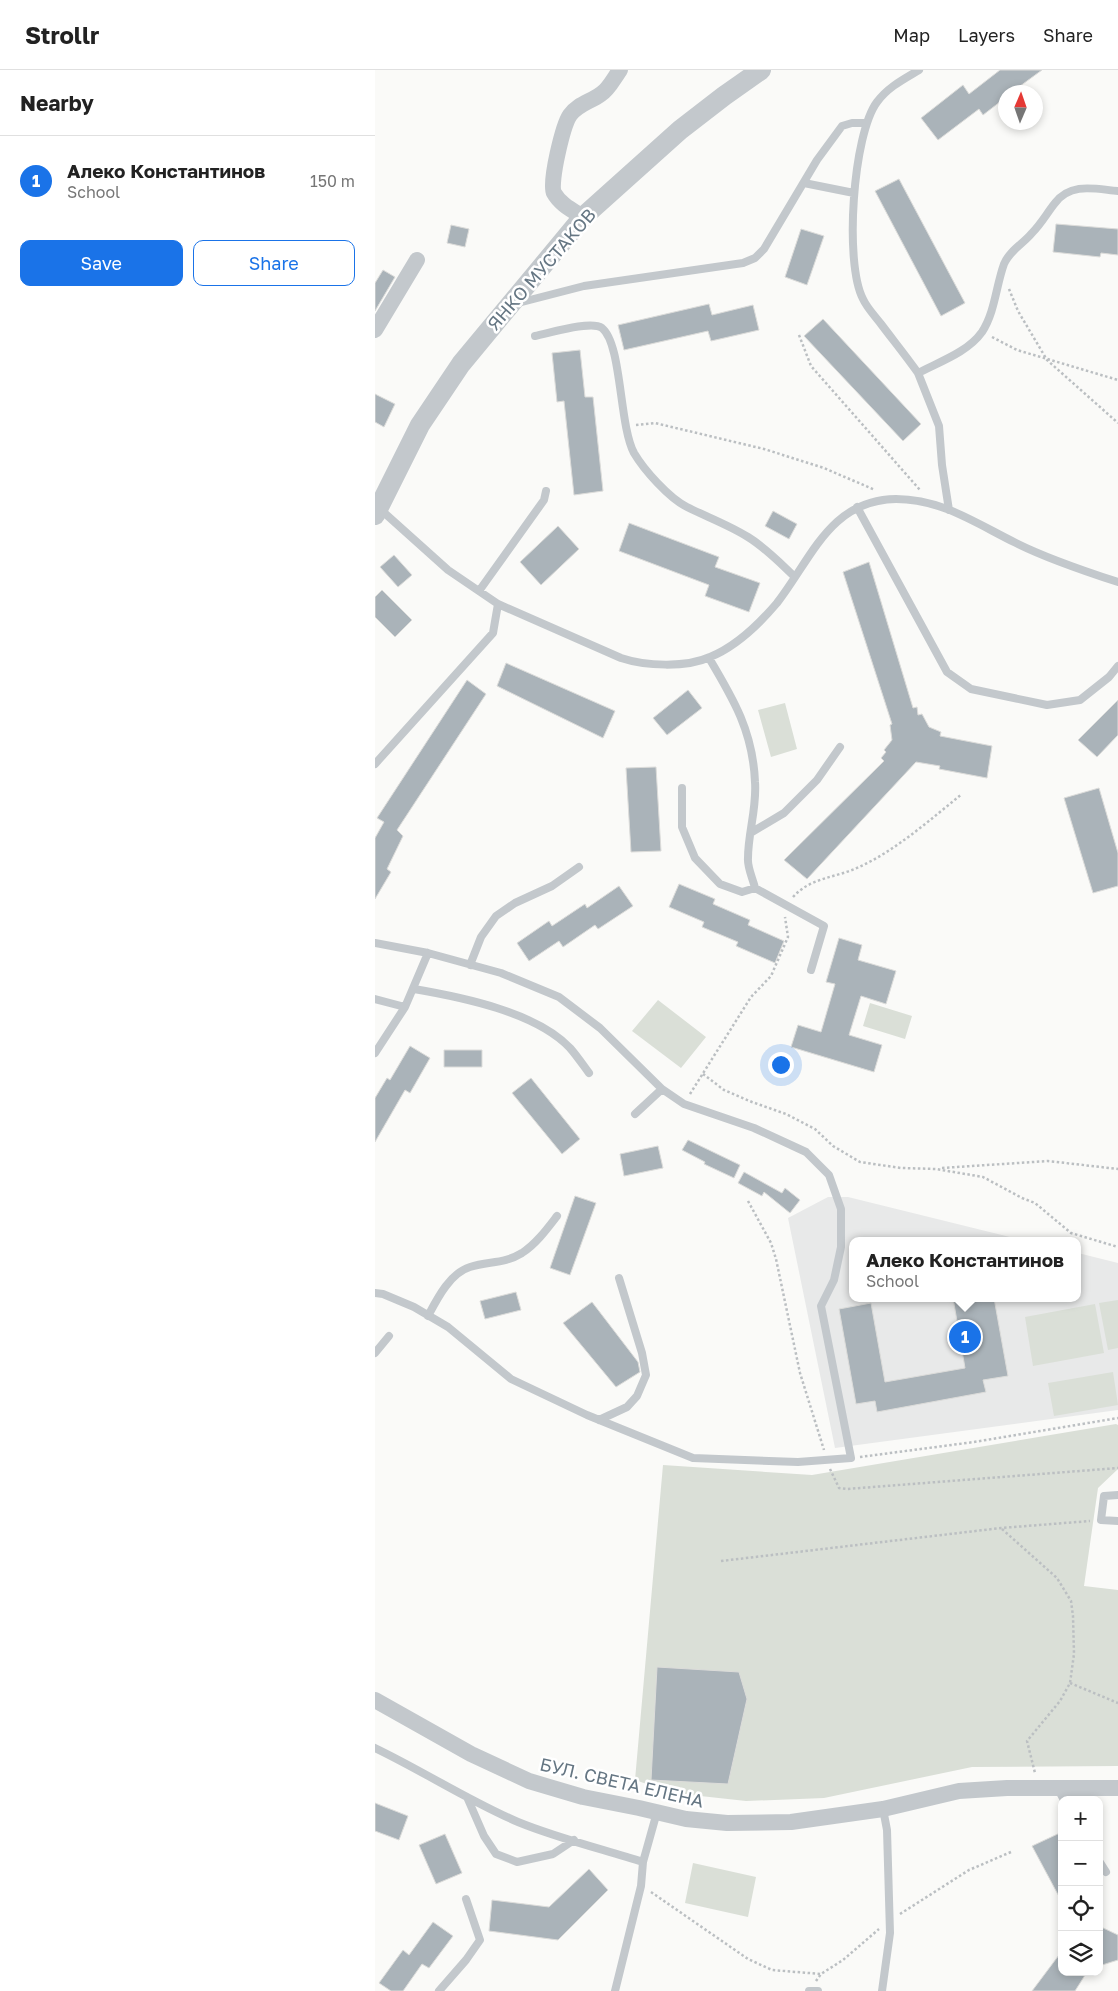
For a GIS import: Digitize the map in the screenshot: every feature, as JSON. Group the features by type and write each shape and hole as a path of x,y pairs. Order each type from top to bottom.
{"street":[{"path":"583,217 559,200 552,190 553,176 564,132 569,116 580,105 606,90 620,70"},
{"name":"ЯНКО МУСТАКОВ","path":"377,511 420,425 461,364 507,306 583,217 680,130 761,70"},
{"path":"375,330 417,260"},
{"name":"БУЛ. СВЕТА ЕЛЕНА","path":"375,1700 471,1754 529,1781 583,1797 686,1819 727,1824 791,1822 883,1809 959,1792 1007,1788 1040,1789 1061,1794 1118,1788"}],"lane":[{"path":"919,70 890,88 876,103 866,123 853,193 852,251 857,285 863,300 918,372 939,426 942,464 949,510"},
{"path":"507,306 584,286 743,263 755,258 764,249 817,160 842,126 852,123 866,123"},
{"path":"804,183 853,193"},
{"path":"918,372 961,351 973,343 982,332 1009,255 1031,235 1060,196 1076,188 1118,191"},
{"path":"535,336 590,324 601,328 608,336 617,369 625,426 635,453 662,489 685,506 719,521 749,538 769,552 795,577"},
{"path":"479,591 543,500 546,491"},
{"path":"377,511 448,570 498,604 621,658 639,664 682,663 709,658 729,646 777,603 827,533 841,517 857,507 879,501 897,499 932,504 973,520 1017,544 1070,566 1118,582"},
{"path":"857,507 947,672 971,689 1047,705 1080,700 1109,678 1118,666"},
{"path":"375,764 493,632 498,604"},
{"path":"709,658 737,706 750,739 755,783 752,832 747,860 755,888 824,926 811,970"},
{"path":"752,832 784,813 817,780 840,747"},
{"path":"682,788 682,827 695,858 719,884 742,892 755,888"},
{"path":"470,964 481,937 496,916 515,902 552,886 579,867"},
{"path":"375,943 428,953 501,973 559,997 600,1028 662,1089 684,1104 754,1128 806,1152 829,1175 841,1209 841,1247 835,1280 821,1306 851,1458 798,1462 693,1458 599,1420 511,1379 448,1327 406,1304 383,1294 375,1293"},
{"path":"375,1054 405,1007 428,953"},
{"path":"414,989 443,994 499,1009 538,1024 569,1047 589,1073"},
{"path":"375,999 405,1007"},
{"path":"635,1114 662,1089"},
{"path":"428,1316 446,1284 469,1267 505,1262 524,1252 542,1235 557,1216"},
{"path":"599,1420 627,1407 637,1396 645,1375 642,1352 619,1278"},
{"path":"375,1353 389,1336"},
{"path":"1118,1495 1104,1496 1101,1520 1118,1521"},
{"path":"375,1748 409,1764 467,1797 519,1822 643,1862"},
{"path":"467,1797 484,1836 496,1854 517,1862 553,1854 574,1840"},
{"path":"881,1991 890,1933 887,1830 883,1809"},
{"path":"615,1991 641,1886 643,1862 657,1812"},
{"path":"1103,1867 1106,1872"},
{"path":"439,1991 467,1960 480,1940 465,1899"},
{"path":"810,1991 817,1991"}],"path":[{"path":"1002,271 1018,311 1047,360 1118,423"},
{"path":"982,332 1017,350 1118,380"},
{"path":"799,335 811,366 932,504"},
{"path":"625,426 655,423 765,449 824,468 897,499"},
{"path":"684,1104 751,996 771,976 784,951 789,938 785,920 785,906 802,888 859,867 902,840 962,794"},
{"path":"703,1074 724,1090 786,1114 815,1129 833,1146 860,1162 901,1168 936,1169 1048,1161 1118,1168"},
{"path":"936,1169 983,1177 1035,1204 1071,1233 1107,1242 1118,1247"},
{"path":"748,1201 771,1244 776,1259 801,1373 827,1460 835,1483 839,1488 847,1489 1118,1468"},
{"path":"851,1458 975,1442 1118,1418"},
{"path":"721,1561 1001,1528 1101,1520"},
{"path":"1001,1528 1049,1569 1071,1601 1075,1635 1070,1684 1060,1701 1027,1741 1040,1789"},
{"path":"1070,1684 1118,1703"},
{"path":"810,1991 821,1974 843,1960 890,1920 969,1870 1011,1852"},
{"path":"641,1886 748,1960 772,1970 821,1974"}],"shaded area":[{"path":"785,703 797,749 771,757 758,710"},
{"path":"658,1000 706,1037 681,1068 632,1031"},
{"path":"870,1003 912,1016 905,1039 863,1026"},
{"path":"828,1197 848,1197 1010,1237 849,1237 849,1302 1081,1302 1081,1254 1118,1263 1118,1410 835,1448 788,1218"},
{"path":"1118,1300 1118,1348 1108,1350 1099,1303"},
{"path":"1095,1304 1104,1353 1033,1366 1025,1317"},
{"path":"1113,1372 1118,1405 1054,1416 1048,1383"},
{"path":"1118,1425 1118,1469 1098,1488 1084,1586 1118,1590 1118,1766 972,1767 824,1798 746,1801 673,1793 635,1780 663,1465 812,1475"},
{"path":"693,1863 756,1877 748,1917 685,1903"}],"building":[{"path":"1000,70 1042,70 1022,85 998,85 998,103 983,115 979,109 938,140 921,118 963,85 969,94"},
{"path":"899,179 965,303 941,316 875,191"},
{"path":"1056,224 1118,229 1118,255 1101,253 1100,257 1053,252"},
{"path":"451,225 469,229 465,247 447,243"},
{"path":"801,229 824,236 807,285 785,277"},
{"path":"383,270 395,277 375,311 375,283"},
{"path":"709,304 712,315 753,305 759,330 711,341 708,331 624,350 618,325"},
{"path":"823,319 921,424 903,441 804,336"},
{"path":"580,350 585,397 593,397 603,491 574,495 564,401 557,402 552,353"},
{"path":"375,394 395,404 384,427 375,422"},
{"path":"773,511 797,524 789,539 765,526"},
{"path":"629,523 719,557 715,567 760,583 749,612 705,596 709,585 619,551"},
{"path":"558,526 579,549 541,585 520,562"},
{"path":"394,555 412,575 398,587 380,567"},
{"path":"869,562 913,708 917,707 918,715 922,714 929,727 941,732 940,736 992,746 987,778 939,769 940,766 916,762 807,879 784,860 884,761 881,758 886,752 884,750 892,740 890,725 892,724 843,572"},
{"path":"382,590 412,620 395,637 375,617 375,597"},
{"path":"506,663 615,711 603,738 497,686"},
{"path":"467,680 486,694 397,830 403,836 387,869 391,872 375,899 375,838 384,822 377,818"},
{"path":"688,690 702,708 667,735 653,718"},
{"path":"1118,700 1118,735 1097,757 1078,740"},
{"path":"656,767 661,851 631,852 626,768"},
{"path":"1099,788 1118,853 1118,886 1093,893 1064,798"},
{"path":"679,884 715,899 713,904 750,920 748,925 784,941 775,963 736,946 738,942 702,927 704,922 669,907"},
{"path":"619,886 633,906 598,929 595,925 563,947 559,941 529,961 517,943 549,921 552,926 585,904 587,908"},
{"path":"839,938 862,945 858,960 896,971 886,1004 861,996 849,1035 882,1045 874,1072 791,1047 798,1025 821,1032 835,984 826,982"},
{"path":"410,1046 430,1058 410,1093 405,1090 375,1142 375,1098 387,1078 390,1080"},
{"path":"444,1050 482,1050 482,1067 444,1067"},
{"path":"531,1078 580,1139 562,1154 512,1093"},
{"path":"688,1140 740,1165 734,1178 704,1164 705,1162 682,1150"},
{"path":"658,1146 663,1168 624,1176 620,1154"},
{"path":"744,1172 782,1193 785,1188 800,1200 790,1213 764,1192 762,1196 738,1183"},
{"path":"575,1196 596,1203 570,1275 550,1268"},
{"path":"516,1292 521,1310 485,1319 480,1301"},
{"path":"592,1302 638,1362 640,1372 616,1387 563,1323"},
{"path":"954,1302 995,1302 1008,1376 983,1380 986,1392 877,1412 875,1401 856,1404 839,1309 871,1303 885,1382 965,1368"},
{"path":"657,1667 739,1672 747,1699 728,1784 651,1780"},
{"path":"375,1803 408,1816 399,1840 375,1831"},
{"path":"445,1834 462,1873 436,1884 419,1845"},
{"path":"1058,1834 1058,1895 1032,1846"},
{"path":"589,1869 608,1890 558,1940 489,1931 492,1900 549,1907"},
{"path":"433,1922 453,1936 429,1968 422,1964 403,1991 391,1991 379,1983 403,1950 409,1955"},
{"path":"1103,1928 1118,1935 1118,1960 1103,1965"},
{"path":"1058,1956 1058,1976 1084,1976 1075,1991 1032,1991"}],"place":[{"name":"Алеко Константинов","path":"965,1337"}]}
